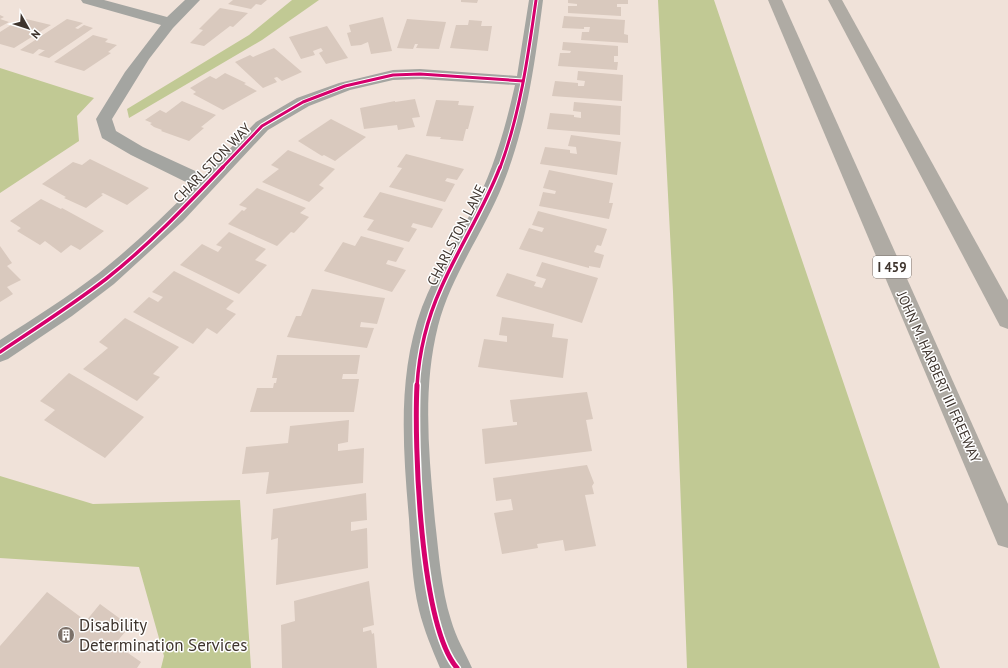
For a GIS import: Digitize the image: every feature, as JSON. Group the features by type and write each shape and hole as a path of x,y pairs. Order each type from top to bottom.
{"highway":[{"name":"JOHN M. HARBERT III FREEWAY","path":"775,0 1008,535"},
{"path":"835,0 1008,320"}],"street":[{"path":"88,0 171,23"},
{"path":"193,0 171,23 122,86 104,119 108,134 137,151 207,184"},
{"name":"CHARLSTON LANE","path":"457,668 438,630 430,599 416,451 415,405 418,365 434,302 446,276 480,215 495,183 509,143 523,81 536,0"},
{"name":"CHARLSTON WAY","path":"0,352 64,310 107,278 170,222 262,126 303,102 345,86 387,76 420,74 523,81"}],"green space":[{"path":"292,0 319,0 262,40 129,118 127,109 249,35"},
{"path":"658,0 714,0 940,668 687,668 673,292"},
{"path":"0,68 94,98 77,116 79,141 0,193"},
{"path":"0,476 93,504 240,500 251,668 161,668 164,656 139,567 0,558"}],"building":[{"path":"233,0 267,0 261,5 256,4 251,9 228,4"},
{"path":"461,0 478,0 477,3 461,2"},
{"path":"568,0 628,0 628,4 617,4 617,7 621,7 621,16 568,13 568,6 577,6 577,4 568,3"},
{"path":"220,8 248,13 233,27 230,26 204,46 190,43 203,30 199,29"},
{"path":"564,16 625,20 624,34 628,35 628,43 581,40 582,32 589,32 590,27 584,27 584,29 562,28"},
{"path":"383,17 392,51 371,54 368,42 361,45 351,46 347,33 351,32 349,25"},
{"path":"22,18 51,25 14,48 0,44 0,32"},
{"path":"0,19 9,22 0,27"},
{"path":"67,19 83,23 75,28 78,29 84,25 93,28 49,58 38,55 45,50 39,49 33,54 20,50"},
{"path":"407,19 446,22 439,49 416,48 418,44 415,44 413,49 397,48"},
{"path":"469,20 482,21 481,26 492,26 488,51 450,48 456,25 468,25"},
{"path":"327,26 348,58 326,64 319,53 323,51 321,48 313,51 315,55 301,59 289,37"},
{"path":"93,35 108,39 105,42 117,45 108,52 111,53 84,71 54,62"},
{"path":"563,42 618,46 618,56 614,56 614,62 618,62 617,70 558,66 560,53 570,53 571,51 562,50"},
{"path":"274,48 302,72 282,81 277,77 274,78 277,82 263,88 235,62 250,55 253,57"},
{"path":"578,71 623,75 622,101 552,96 555,81 578,83 578,86 584,86 585,81 577,80"},
{"path":"225,73 246,83 244,84 257,91 223,110 193,94 196,92 190,88 210,76 216,79"},
{"path":"415,99 420,117 412,118 415,127 398,130 397,125 364,129 360,108 395,101"},
{"path":"436,100 459,101 458,105 474,106 463,141 426,136"},
{"path":"182,101 216,115 201,127 204,128 189,141 161,131 162,130 150,124 152,123 145,120 160,110 166,113"},
{"path":"574,102 621,106 620,135 547,129 550,113 574,115 574,117 581,118 581,112 573,111"},
{"path":"331,119 366,137 335,161 324,155 322,156 298,141"},
{"path":"571,135 621,142 617,175 540,164 545,147 570,150 570,153 577,154 576,147 568,146"},
{"path":"288,150 335,169 319,185 324,188 309,202 262,182 279,169 271,165"},
{"path":"406,154 464,169 457,180 447,178 445,181 455,184 445,202 389,187 402,168 397,167"},
{"path":"90,159 149,188 127,205 103,193 101,194 103,195 86,208 64,198 66,197 42,184 73,162 82,165"},
{"path":"549,170 613,183 609,203 613,203 609,219 539,206 543,192 555,194 556,191 543,188"},
{"path":"257,188 306,208 300,213 309,217 294,233 291,232 277,246 228,224 242,210 244,211 247,208 239,205"},
{"path":"380,192 443,209 432,228 413,223 411,227 417,229 409,242 367,230 374,220 363,217"},
{"path":"41,199 61,209 62,208 104,231 80,250 71,245 61,253 45,241 40,245 17,231 21,228 10,221"},
{"path":"538,211 607,229 601,246 597,245 594,252 604,255 600,268 589,266 589,268 519,249 529,228 542,232 544,228 532,225"},
{"path":"229,232 266,249 255,260 267,265 239,294 180,265 202,244 218,252 222,247 216,245"},
{"path":"361,236 404,248 396,262 388,260 386,264 406,270 392,292 324,271 343,242 355,246"},
{"path":"0,246 12,263 7,266 21,280 7,287 13,294 0,302"},
{"path":"542,262 598,278 582,323 496,296 507,273 536,282 534,286 542,288 546,279 536,276"},
{"path":"174,271 234,301 226,309 236,314 217,334 207,328 193,344 133,312 149,297 158,302 163,297 152,292"},
{"path":"312,289 385,298 377,324 361,322 360,327 374,328 367,348 287,337 296,316 301,316"},
{"path":"502,317 554,324 552,337 568,339 563,378 478,367 484,339 507,342 507,336 499,335"},
{"path":"125,318 179,347 153,374 160,377 137,401 83,369 108,348 99,342"},
{"path":"277,355 360,355 357,374 343,374 342,379 359,379 354,412 250,412 257,388 273,388 274,383 276,383 277,378 272,378"},
{"path":"69,373 144,417 105,458 44,420 55,410 40,401"},
{"path":"587,392 593,419 586,420 592,451 485,464 482,429 517,425 517,422 513,422 510,400"},
{"path":"349,420 348,442 338,444 338,451 364,448 363,483 266,494 269,472 242,474 246,447 288,443 290,426"},
{"path":"587,465 594,483 592,486 594,494 585,495 596,546 565,551 563,540 537,544 538,548 502,554 494,513 513,510 511,499 496,501 493,478"},
{"path":"366,493 367,520 351,522 351,531 367,528 368,568 276,585 278,538 271,540 273,509"},
{"path":"369,581 374,625 363,628 363,632 371,630 372,634 374,633 377,668 282,668 281,625 295,621 294,601"},
{"name":"Disability Determination Services","path":"47,592 86,621 100,604 130,626 115,644 141,662 137,668 0,668 0,646"}],"cycle path":[{"path":"457,668 451,659 441,636 433,609 424,541 416,433 416,406 421,352 433,307 449,271 486,202 510,140 526,70 536,0"},
{"path":"0,352 64,310 107,278 176,216 262,126 303,102 345,86 393,75 420,74 523,81"}],"place":[{"name":"Disability Determination Services","path":"66,635"}]}
